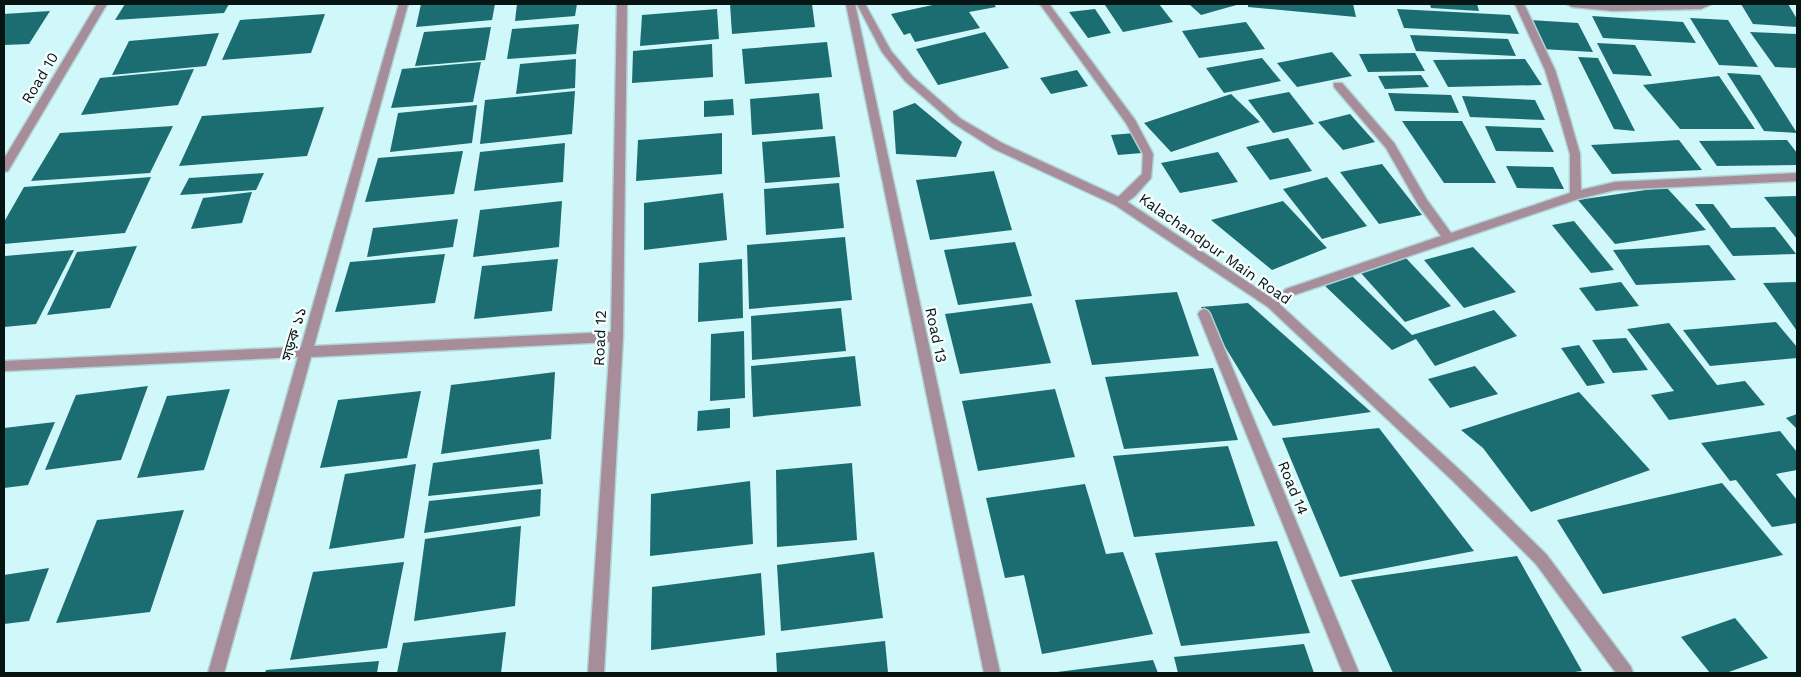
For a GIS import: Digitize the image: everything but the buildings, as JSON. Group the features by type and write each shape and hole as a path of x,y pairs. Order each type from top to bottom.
{"street":[{"name":"Road 10","path":"4,168 102,4"},
{"name":"সড়ক ১১","path":"216,673 403,4"},
{"name":"Road 12","path":"596,673 617,337 622,4"},
{"name":"Road 13","path":"850,4 992,673"},
{"name":"Kalachandpur Main Road","path":"861,4 887,52 908,80 957,121 998,146 1119,202 1272,304 1458,477 1541,559 1625,673"},
{"path":"1044,4 1131,122 1148,154 1147,175 1131,193 1119,202"},
{"path":"1519,4 1550,70 1560,102 1575,154 1576,194"},
{"path":"1572,4 1613,8 1701,6 1707,4"},
{"path":"1338,85 1390,146 1423,202 1449,238"},
{"path":"1272,304 1290,292 1576,194 1616,186 1797,177"},
{"name":"Road 14","path":"1204,314 1351,673"},
{"path":"4,366 617,337"}]}
